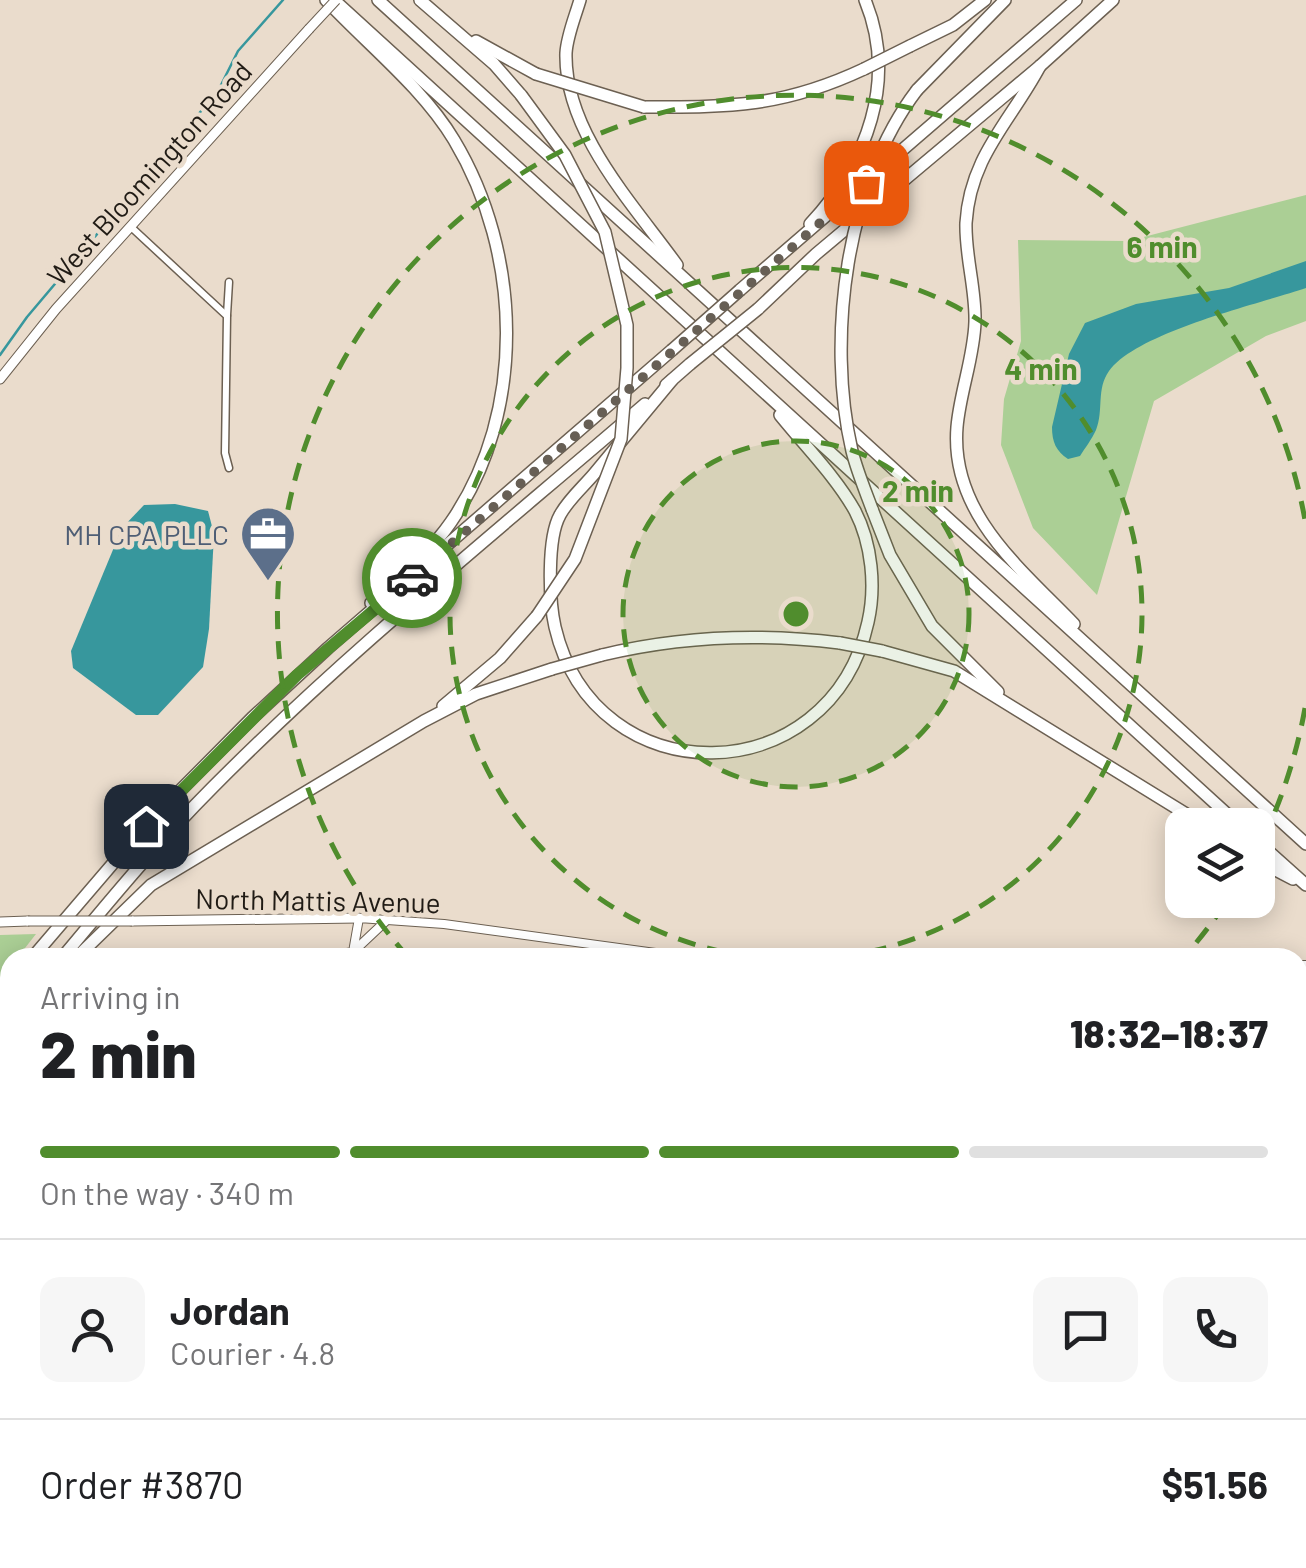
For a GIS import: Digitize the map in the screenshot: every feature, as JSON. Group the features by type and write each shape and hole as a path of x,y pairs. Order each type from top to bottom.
{"highway":[{"path":"40,948 104,871 199,770 433,545 461,506 498,410 507,344 506,310 485,207 461,154 430,108 326,0"},
{"path":"335,0 1220,808"},
{"path":"378,0 1306,844"},
{"path":"420,0 459,32 521,95 566,156 605,232 626,326 627,368 621,439 575,559 537,616 500,658 424,721"},
{"path":"580,0 566,49 567,78 575,112 606,164 691,285"},
{"path":"767,270 847,177 874,114 880,76 874,23 865,0"},
{"path":"459,32 536,74 644,107 736,107 819,90 952,25 985,0"},
{"path":"1005,0 918,90 888,140 859,208 842,334 842,387 852,452 890,554 932,626 1011,706"},
{"path":"328,648 1076,0"},
{"path":"70,948 156,846 237,762 323,683 1113,0"},
{"path":"1040,66 1025,95 992,138 971,192 966,241 975,320 957,429 957,455 969,502 987,531 1128,682"},
{"path":"672,380 559,516 549,574 550,594 557,638 568,664 599,709 626,729 661,746 693,752 731,753 765,744 825,708 846,683 863,648 872,607 868,550 855,512 756,385"},
{"path":"86,948 151,885 424,721 476,694 602,655 694,638 754,637 840,643 954,671 1176,808"},
{"path":"1275,857 1306,885"},
{"path":"1275,870 1306,885"}],"main road":[{"name":"West Bloomington Road","path":"0,380 56,309 335,0"},
{"name":"North Mattis Avenue","path":"0,922 359,918"}],"street":[{"path":"131,227 227,316"},
{"path":"228,282 225,453 229,468"},
{"path":"354,948 359,918"},
{"name":"North Mattis Avenue","path":"359,918 612,948"},
{"path":"357,948 388,920"}],"green space":[{"path":"1306,195 1306,321 1266,336 1154,401 1097,595 1033,528 1001,445 1004,399 1021,341 1018,240 1128,241"},
{"path":"36,934 25,948 0,948 0,935"}],"water":[{"path":"1306,261 1306,288 1171,332 1124,357 1105,378 1096,430 1080,456 1068,459 1058,449 1052,427 1069,354 1085,323 1136,304 1229,288"},
{"path":"175,504 208,511 214,534 203,667 158,715 136,715 73,668 71,651 122,528 144,505"}],"waterway":[{"path":"0,355 27,317 218,91 238,51 283,0"}],"way so far":[{"path":"412,578 866,183"}],"place":[{"name":"MH CPA PLLC","path":"268,583"}],"route":[{"path":"146,826 297,675 412,578"}]}
